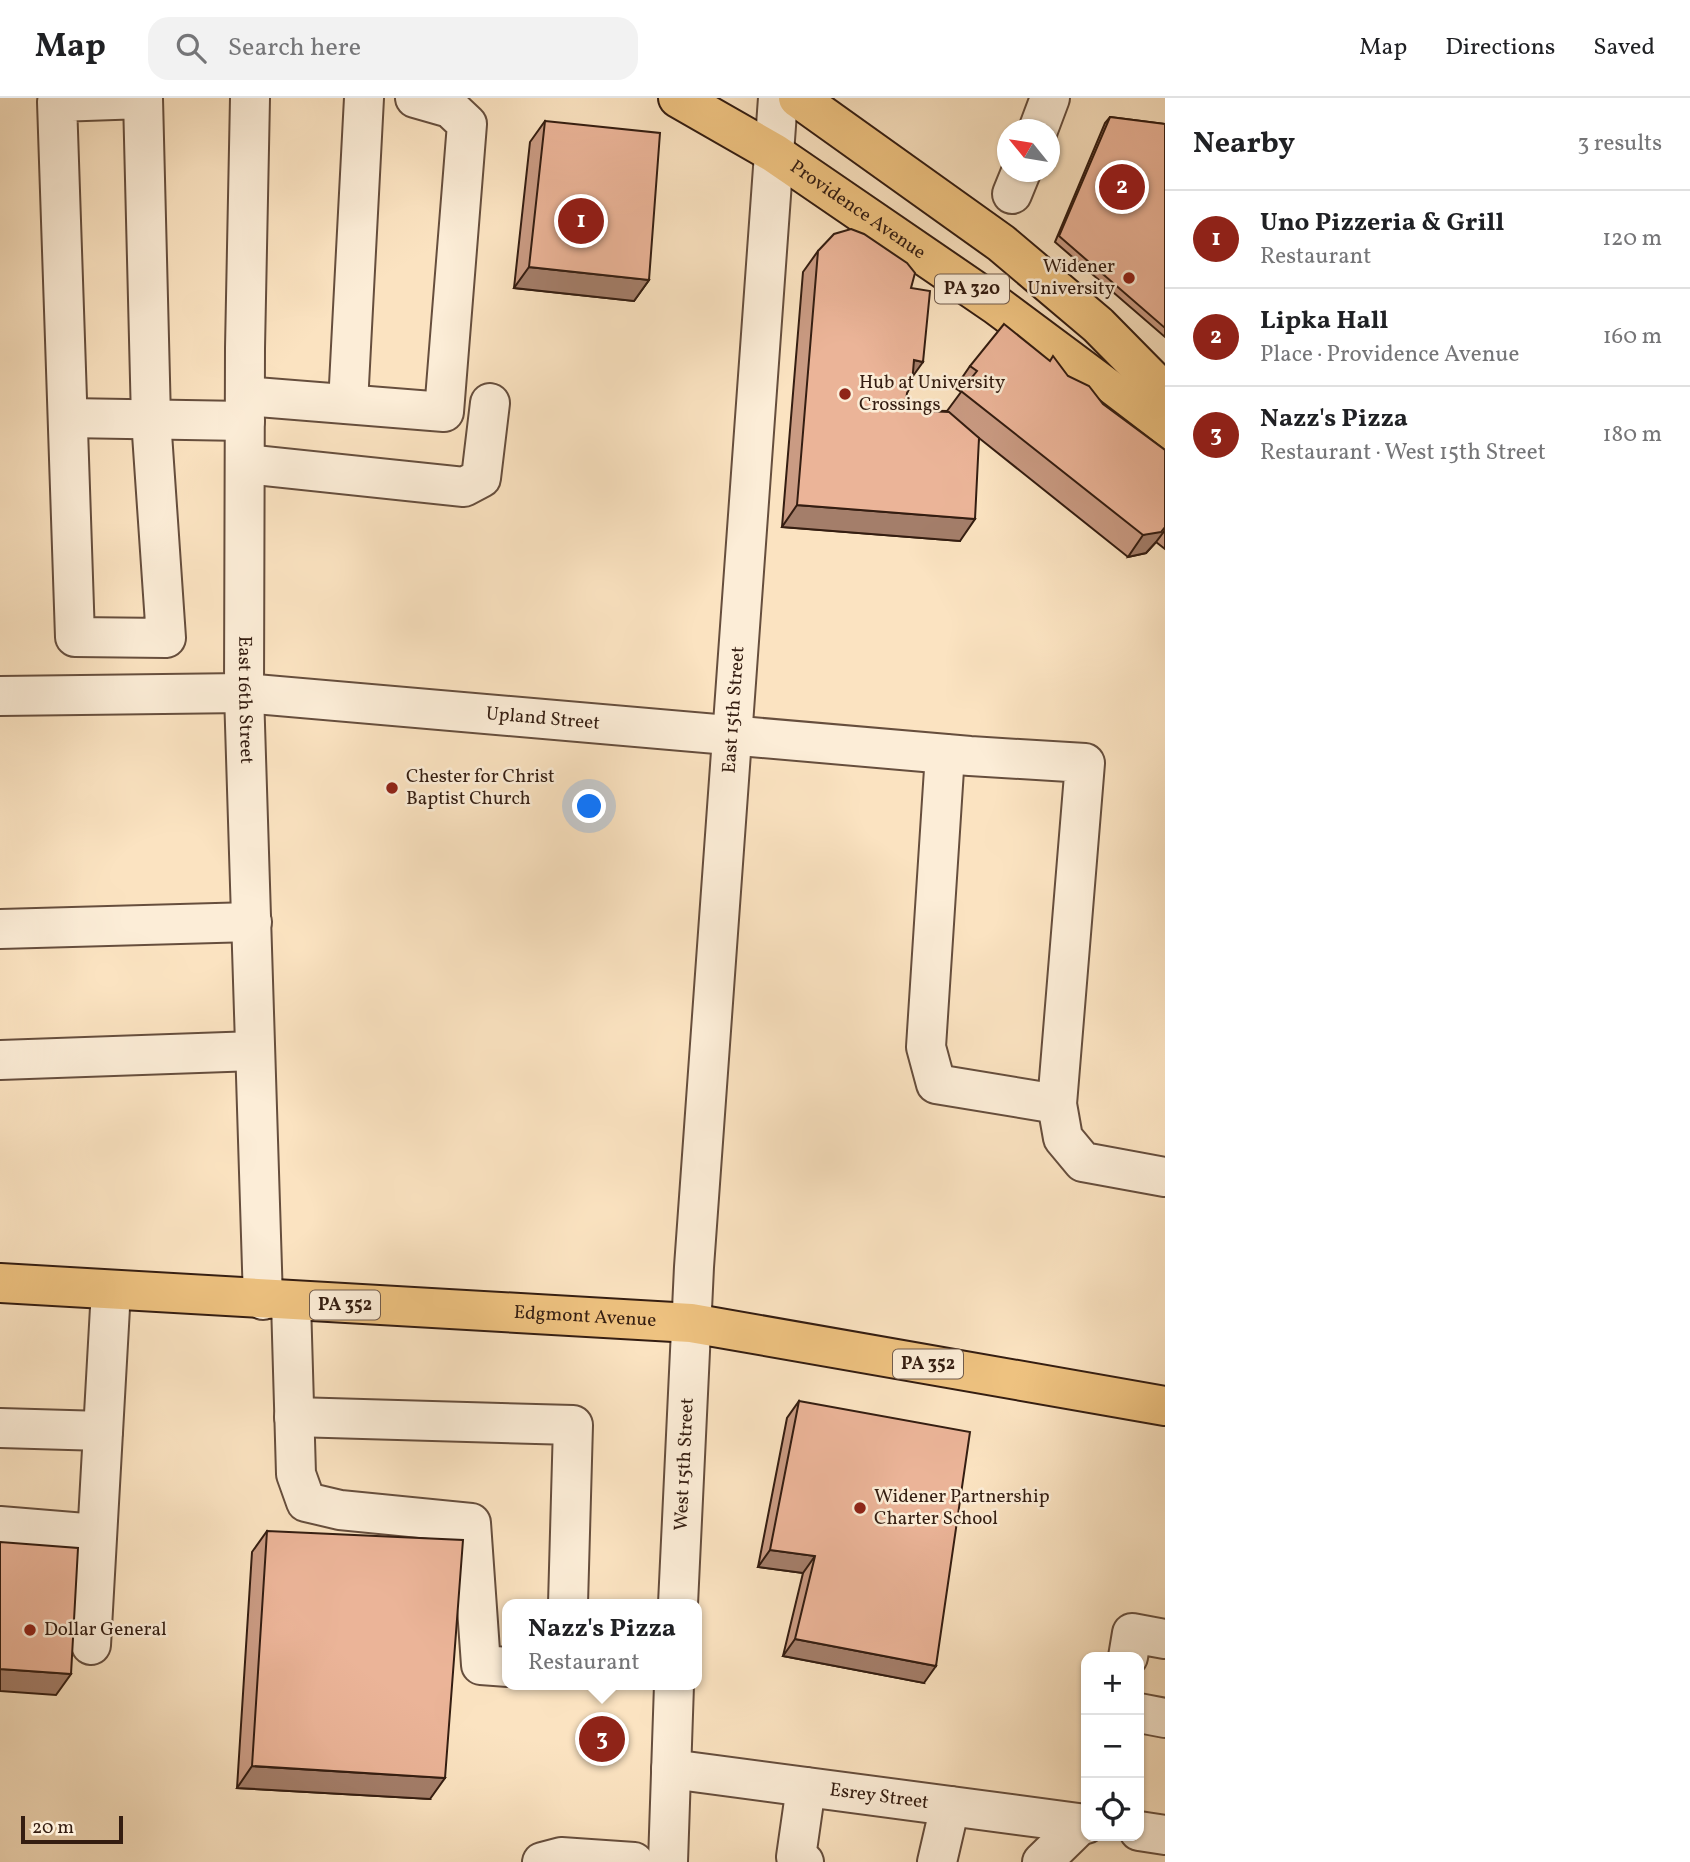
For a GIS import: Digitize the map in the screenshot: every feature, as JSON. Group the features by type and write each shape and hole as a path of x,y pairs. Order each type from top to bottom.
{"main road":[{"name":"Providence Avenue","path":"678,98 774,153 996,305 1165,431"},
{"name":"PA 320","path":"798,98 1001,243 1098,324 1165,393"},
{"name":"Edgmont Avenue","path":"0,1283 691,1323 1165,1406"}],"street":[{"name":"East 16th Street","path":"250,98 244,693 255,1051 277,1301 294,1417 296,1474 306,1502 340,1510 471,1523 481,1665 502,1667"},
{"path":"348,404 365,98"},
{"path":"68,418 150,419 245,408 348,404 444,412 467,124 450,108 415,98"},
{"name":"East 15th Street","path":"691,1323 778,98"},
{"path":"1042,119 1050,98"},
{"path":"143,99 150,419 166,638 75,637 57,102 143,99"},
{"path":"245,464 464,486 481,478 490,403"},
{"name":"Upland Street","path":"0,696 244,693 1085,764 1057,1104"},
{"path":"945,754 926,1047 936,1084 1057,1104 1063,1138 1083,1163 1165,1177"},
{"path":"0,929 251,922"},
{"path":"0,1060 255,1051"},
{"path":"91,1645 111,1290"},
{"name":"West 15th Street","path":"678,1599 691,1323"},
{"path":"294,1417 573,1424 568,1599"},
{"path":"0,1428 103,1431"},
{"path":"0,1526 97,1534"},
{"path":"1129,1652 1132,1633 1165,1639"},
{"path":"668,1862 674,1690"},
{"path":"1144,1714 1165,1718"},
{"name":"Esrey Street","path":"671,1769 1081,1824"},
{"path":"804,1862 796,1857 806,1787"},
{"path":"937,1862 950,1806"},
{"path":"1042,1862 1081,1827"},
{"path":"1144,1832 1165,1835"},
{"path":"542,1862 561,1857 635,1862"}],"building":[{"path":"1110,117 1165,124 1165,328 1059,236"},
{"path":"545,121 660,133 649,280 529,267"},
{"name":"Hub at University Crossings","path":"851,229 864,234 907,263 915,273 911,288 930,291 923,362 914,360 912,384 907,393 905,410 949,412 979,438 975,519 797,505 818,251 834,234"},
{"path":"1004,324 1050,361 1053,356 1068,376 1089,386 1103,404 1165,450 1165,527 1161,532 1143,535 961,391 977,371 970,366"},
{"name":"Widener Partnership Charter School","path":"799,1401 970,1432 936,1666 795,1639 815,1556 770,1550"},
{"path":"267,1531 463,1540 445,1778 252,1766"},
{"name":"Dollar General","path":"0,1542 78,1548 71,1674 0,1669"}],"place":[{"name":"Lipka Hall","path":"1122,187"},
{"name":"Uno Pizzeria & Grill","path":"581,221"},
{"name":"Widener University","path":"1129,278"},
{"name":"Hub at University Crossings","path":"845,394"},
{"name":"Chester for Christ Baptist Church","path":"392,788"},
{"name":"Widener Partnership Charter School","path":"860,1508"},
{"name":"Dollar General","path":"30,1630"},
{"name":"Nazz's Pizza","path":"602,1739"}]}
